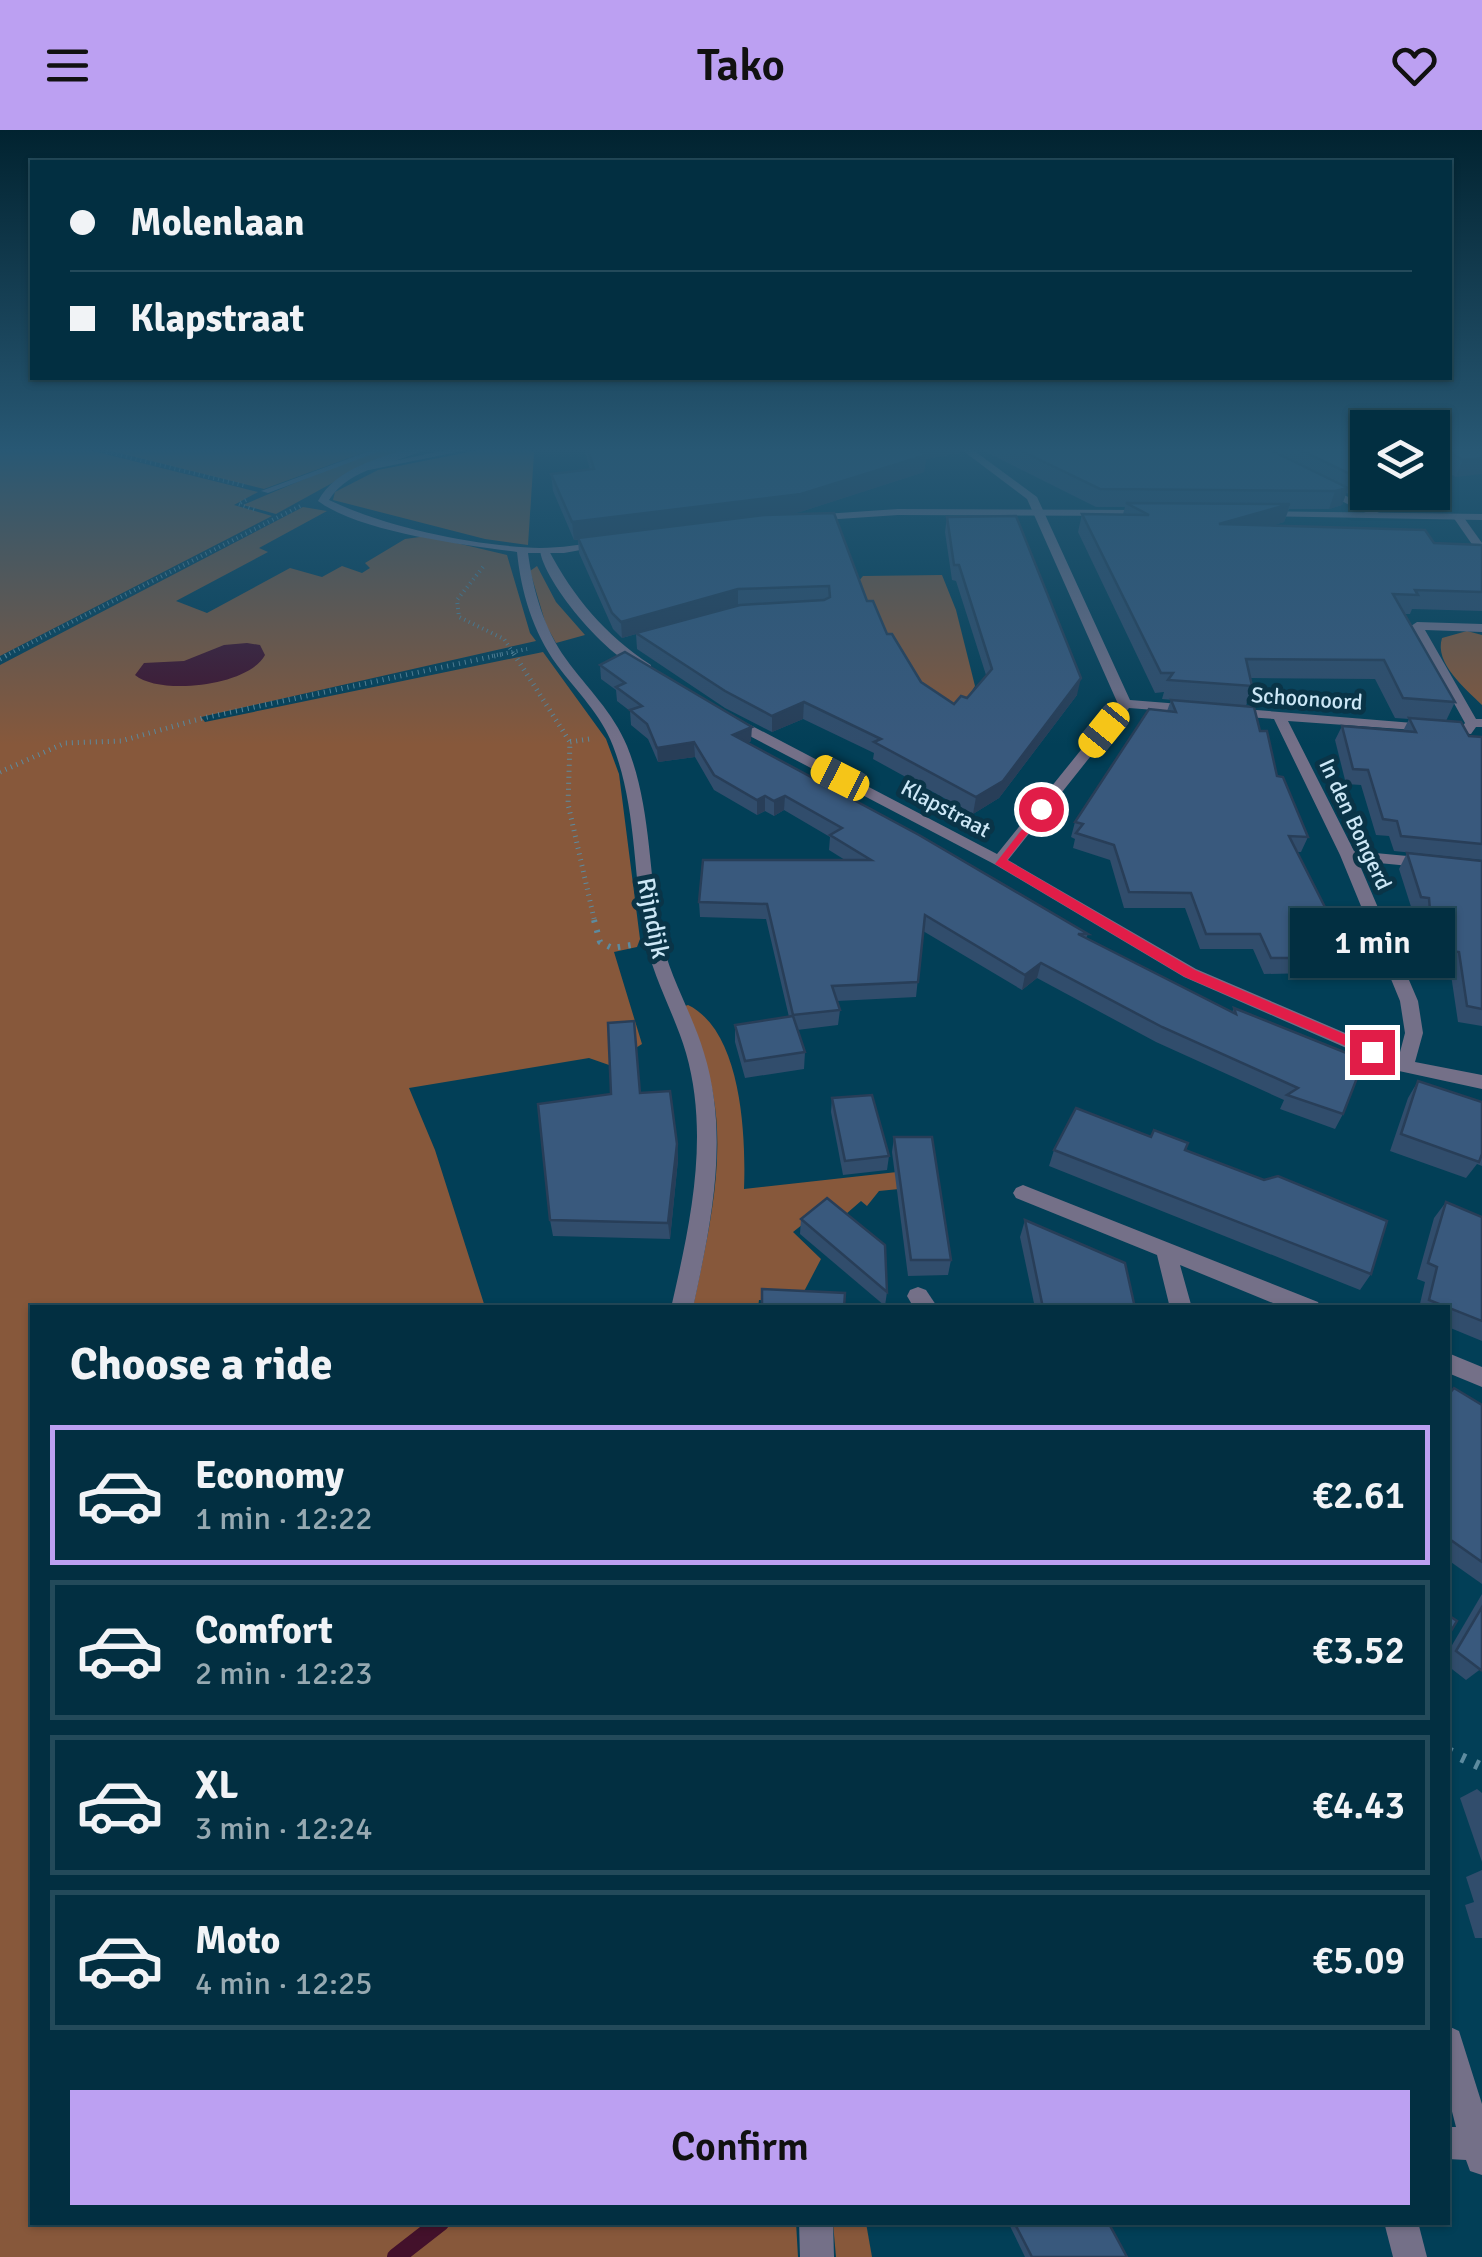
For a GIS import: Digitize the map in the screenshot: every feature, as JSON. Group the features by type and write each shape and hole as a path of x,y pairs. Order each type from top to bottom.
{"street":[{"path":"506,546 544,551 583,546"},
{"path":"1054,546 1125,704"},
{"name":"Rijndijk","path":"514,548 551,645 615,735 638,811 653,941 699,1066 708,1132 706,1177 683,1305"},
{"path":"544,551 567,594 618,647 669,683"},
{"path":"1477,723 1417,626 1482,628"},
{"path":"618,647 635,642"},
{"path":"1125,704 1202,710"},
{"path":"1000,861 1125,704"},
{"name":"Schoonoord","path":"1221,712 1466,731 1477,723"},
{"name":"Klapstraat","path":"718,714 1000,861 1190,974 1405,1066 1482,1082"},
{"name":"In den Bongerd","path":"1279,716 1348,855 1410,1001 1414,1032 1405,1066"},
{"path":"1348,855 1482,868"},
{"path":"1023,1193 1303,1305"},
{"path":"1166,1250 1180,1305"},
{"path":"1450,1364 1482,1376"},
{"path":"1450,2052 1469,2148"},
{"path":"816,2225 817,2257"},
{"path":"1402,2225 1410,2257"}],"path":[{"path":"0,659 215,546"},
{"path":"514,548 464,585 456,607 459,617 504,639 570,742 572,758 567,789 600,942 612,948 653,941"},
{"path":"0,772 65,743 121,741 202,718 551,645"},
{"path":"570,742 615,735"},
{"path":"1450,1752 1482,1767"}],"shaded area":[{"path":"0,546 213,546 0,656"},
{"path":"228,546 262,546 259,548 268,552 176,601 207,613 290,568 322,577 342,566 362,573 370,568 365,563 393,546 470,546 507,555 530,633 536,641 201,717 205,722 543,652 606,739 619,774 640,939 637,947 614,952 642,1044 609,1065 589,1058 409,1088 435,1150 484,1305 30,1305 30,2225 796,2225 798,2257 0,2257 0,665"},
{"path":"537,566 556,602 585,635 556,643 546,625 530,571"},
{"path":"942,575 956,610 975,686 952,723 920,708 858,582 863,576"},
{"path":"1467,631 1482,635 1482,705 1442,657 1442,638"},
{"path":"224,645 260,645 265,655 256,666 223,680 164,685 135,675 144,663 184,661"},
{"path":"685,1006 706,1018 730,1061 744,1142 744,1189 897,1172 899,1189 879,1191 867,1206 861,1201 838,1221 822,1209 793,1232 821,1259 799,1301 693,1305 713,1201 717,1147 711,1083"},
{"path":"833,2225 866,2225 872,2257 836,2257"}],"building":[{"path":"582,546 846,546 867,601 873,601 887,634 892,634 921,682 954,704 961,696 967,698 992,669 959,565 954,565 951,546 1028,546 1081,678 1003,781 976,797 874,742 881,739 804,702 772,716 725,691 636,633 740,605 824,600 830,597 829,586 738,589 621,622 612,613"},
{"path":"1098,546 1482,546 1482,592 1415,590 1418,595 1393,594 1455,702 1403,698 1384,660 1246,659 1252,686 1168,680 1173,673 1161,673"},
{"path":"625,652 752,727 733,735 919,835 1088,934 1078,934 1236,1014 1234,1008 1364,1060 1343,1114 1287,1095 1298,1088 1162,1027 1041,963 1025,975 925,915 918,982 832,986 840,1010 793,1015 767,904 699,902 703,860 871,860 830,835 842,828 785,796 774,801 765,796 757,800 714,775 694,742 657,748 647,724 630,710 642,706 616,687 625,683 600,665"},
{"path":"1171,700 1254,707 1260,731 1267,731 1277,776 1283,777 1308,837 1289,836 1333,923 1303,923 1319,958 1271,958 1260,934 1206,934 1191,893 1129,892 1114,845 1076,833 1083,824 1075,822 1149,709 1176,712"},
{"path":"1409,718 1461,722 1469,736 1482,737 1482,844 1401,836 1397,821 1383,819 1368,770 1353,769 1342,726 1416,732"},
{"path":"1407,853 1482,861 1482,1009 1467,1006 1459,952 1433,948 1429,898 1421,897"},
{"path":"793,1016 805,1052 745,1061 735,1025"},
{"path":"634,1021 640,1093 670,1091 677,1144 668,1223 550,1220 538,1104 611,1094 608,1023"},
{"path":"1418,1081 1482,1102 1479,1162 1401,1134"},
{"path":"872,1095 889,1156 845,1161 832,1098"},
{"path":"1076,1108 1151,1137 1154,1130 1188,1143 1185,1150 1264,1180 1278,1176 1387,1221 1371,1274 1054,1150"},
{"path":"894,1137 932,1137 951,1260 911,1260"},
{"path":"827,1198 885,1245 887,1292 801,1219"},
{"path":"1446,1202 1482,1217 1482,1321 1450,1305 1429,1300 1437,1267 1428,1263"},
{"path":"1025,1220 1125,1263 1134,1305 1042,1305"},
{"path":"762,1289 845,1293 844,1305 762,1305"},
{"path":"1454,1388 1482,1405 1482,1562 1450,1539 1450,1393"},
{"path":"1482,1607 1482,1668 1481,1670 1456,1651"},
{"path":"1016,2225 1110,2225 1127,2257 1032,2257"}],"waterway":[{"path":"396,2257 437,2225"}],"route":[{"path":"1041,809 1000,861 1190,974 1372,1052"}]}
